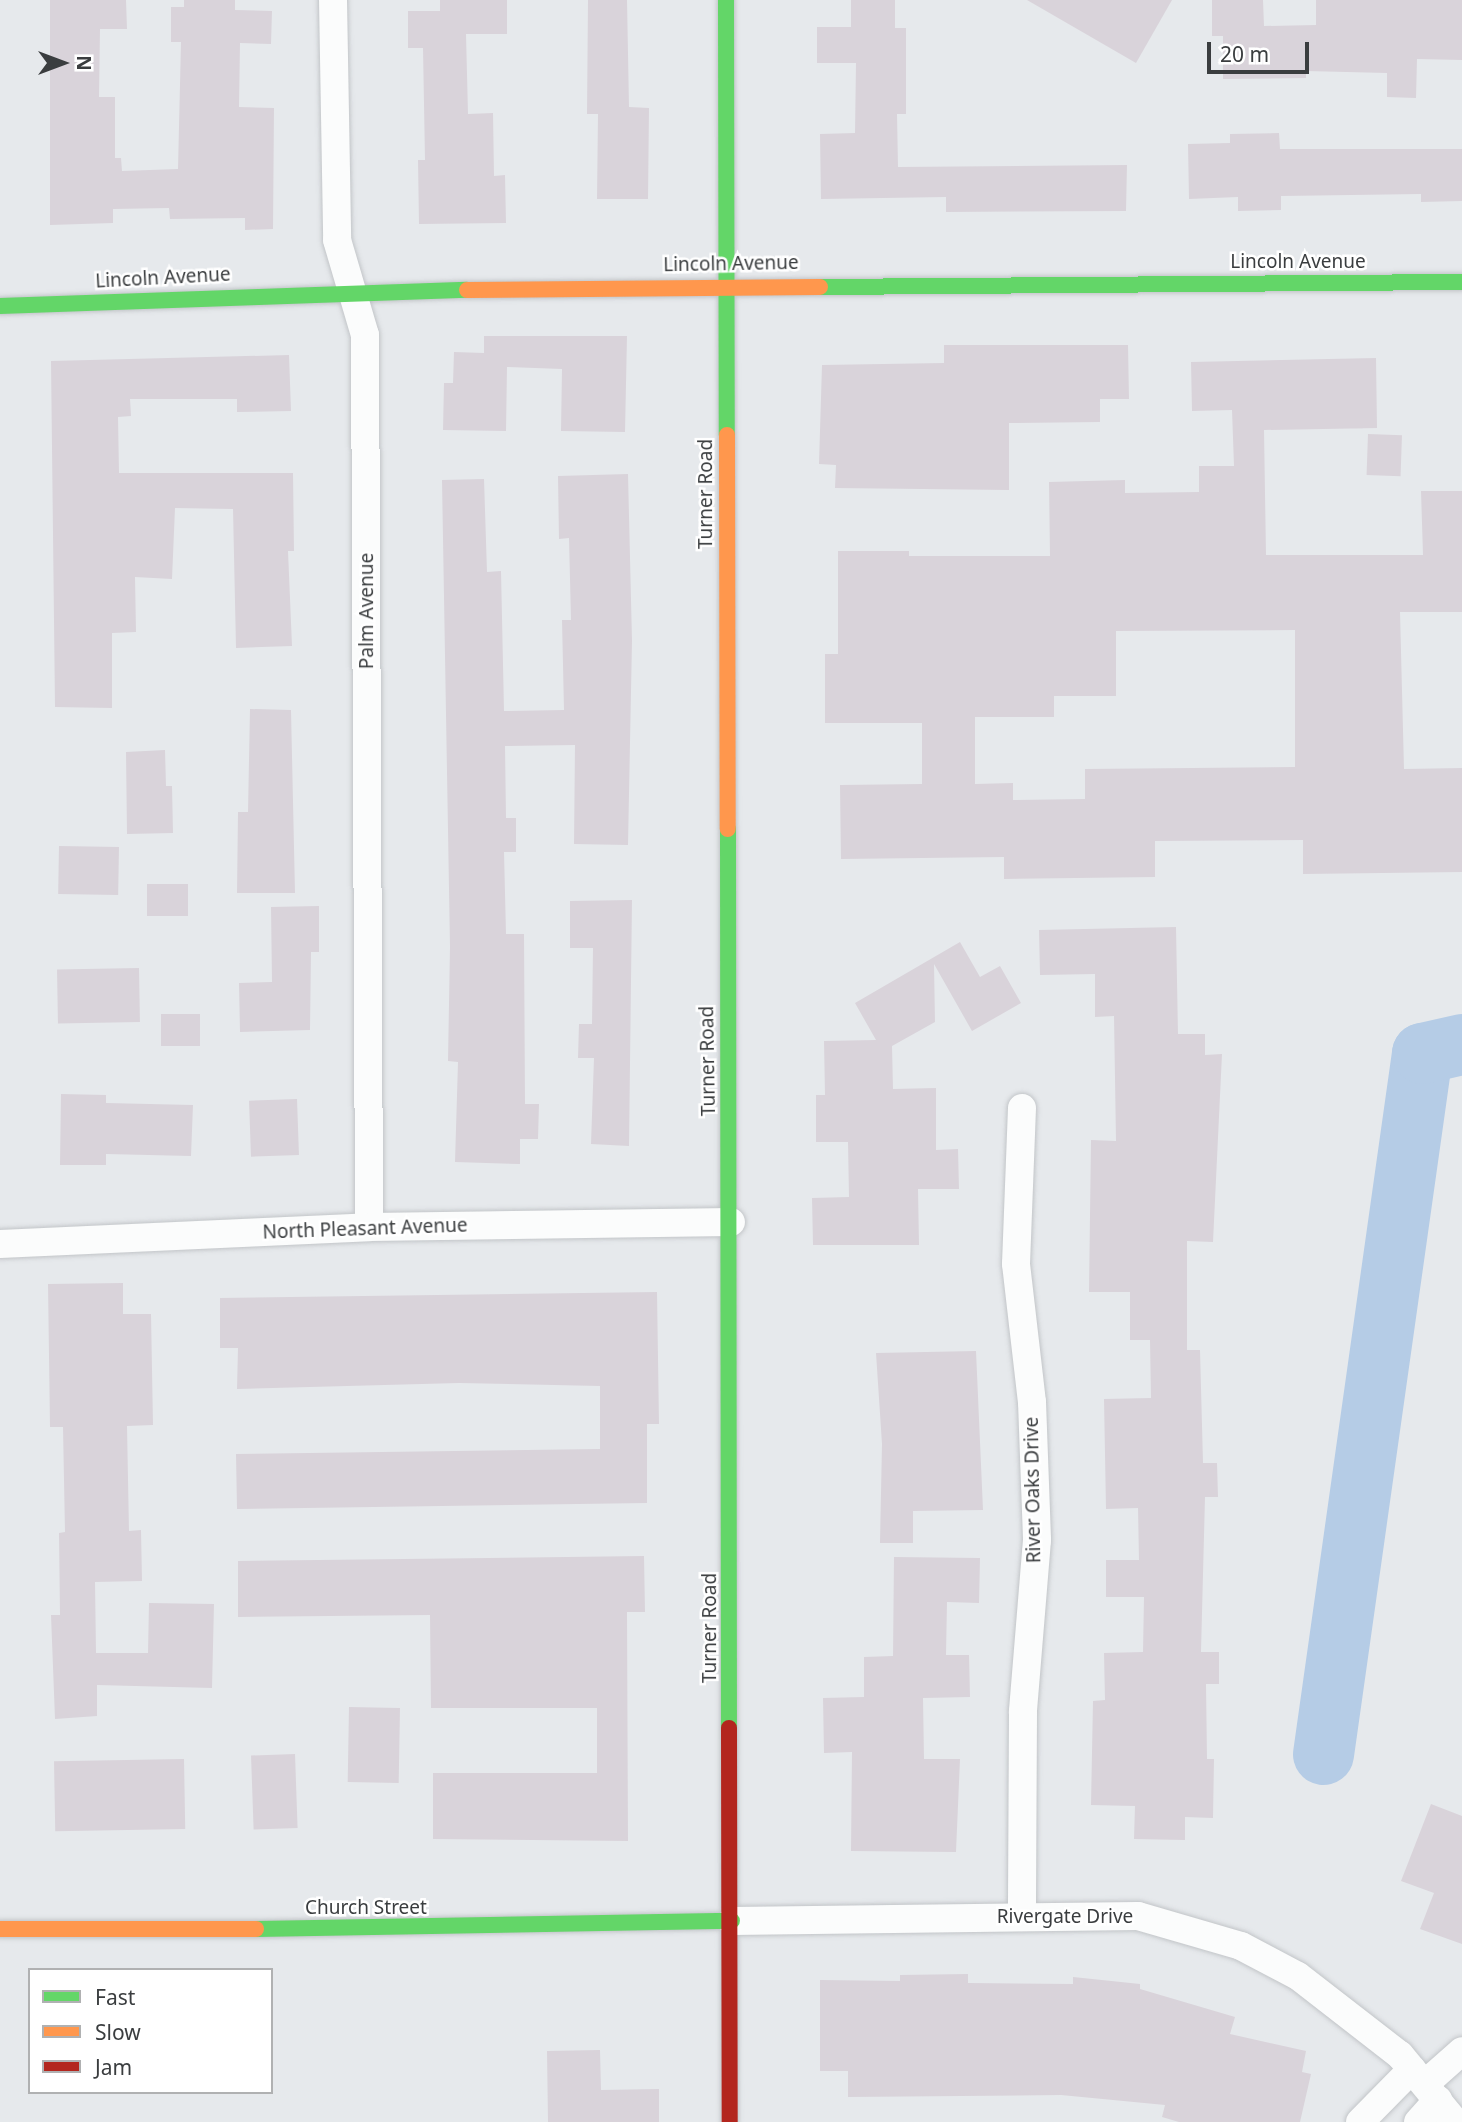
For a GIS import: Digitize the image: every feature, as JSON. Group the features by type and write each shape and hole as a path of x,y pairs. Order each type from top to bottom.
{"street":[{"name":"Palm Avenue","path":"333,0 337,240 365,335 369,1227"},
{"name":"Turner Road","path":"726,0 731,1222 730,2122"},
{"name":"Lincoln Avenue","path":"0,306 351,290 727,285 1462,282"},
{"name":"River Oaks Drive","path":"1022,1108 1016,1264 1032,1402 1037,1540 1023,1712 1022,1915"},
{"name":"North Pleasant Avenue","path":"0,1244 369,1227 731,1222"},
{"name":"Rivergate Drive","path":"732,1922 1022,1915 1138,1916 1241,1946 1298,1976 1350,2012 1433,2094"},
{"name":"Church Street","path":"0,1929 384,1929 732,1922"},
{"path":"1418,2122 1462,2051"},
{"path":"1360,2122 1433,2094"}],"building":[{"path":"50,0 126,0 127,29 100,29 99,97 115,97 115,158 121,158 122,171 178,169 181,42 171,42 171,7 184,7 184,0 235,0 235,10 272,11 271,44 240,43 239,107 274,108 273,229 245,230 245,218 170,219 169,208 113,209 113,223 50,225"},
{"path":"440,0 507,0 507,34 466,34 468,114 493,113 494,176 505,175 506,223 419,224 418,160 425,160 423,48 408,48 408,11 440,11"},
{"path":"588,0 627,0 629,107 649,108 648,199 597,199 598,114 587,114"},
{"path":"851,0 895,0 895,28 906,28 906,114 897,114 898,167 1127,165 1126,211 946,212 946,197 821,199 820,134 855,133 856,63 817,63 817,27 851,27"},
{"path":"1027,0 1172,0 1136,63"},
{"path":"1212,0 1263,0 1264,26 1316,25 1316,0 1462,0 1462,60 1417,59 1416,98 1387,97 1387,73 1306,71 1306,78 1223,79 1223,36 1212,36"},
{"path":"1279,133 1280,149 1462,149 1462,201 1421,202 1421,194 1281,196 1281,210 1238,211 1238,197 1189,199 1188,144 1230,143 1230,134"},
{"path":"484,336 627,336 625,432 561,431 562,369 507,367 506,431 443,430 444,383 453,383 454,352 484,353"},
{"path":"944,345 1128,345 1129,399 1100,399 1100,422 1009,423 1009,490 835,488 836,465 819,464 822,365 944,363"},
{"path":"289,355 291,411 237,412 237,399 130,399 131,416 118,417 119,473 293,473 294,551 288,551 292,646 236,648 233,509 175,508 172,579 135,577 136,632 112,633 112,708 55,707 51,361"},
{"path":"1376,358 1377,428 1264,430 1266,555 1423,555 1421,491 1462,491 1462,612 1400,612 1404,769 1462,768 1462,872 1303,874 1303,840 1155,841 1155,877 1004,879 1004,857 841,859 840,785 922,784 922,723 825,723 825,654 838,654 838,551 909,551 909,556 1050,556 1049,482 1125,480 1125,493 1199,492 1199,466 1234,466 1232,410 1192,411 1191,362","holes":["1295,630 1295,767 1085,769 1085,799 1013,800 1013,783 975,784 975,717 1054,717 1054,696 1116,696 1116,631"]},
{"path":"1368,434 1402,435 1401,476 1367,475"},
{"path":"628,474 632,641 628,845 574,844 575,745 505,746 506,818 516,818 516,852 504,852 506,934 524,934 525,1104 539,1104 538,1139 520,1139 520,1164 455,1162 458,1062 448,1061 450,947 442,480 484,479 487,572 501,571 504,711 564,710 562,620 571,620 569,538 559,539 558,476"},
{"path":"250,709 291,710 295,893 237,893 238,812 248,812"},
{"path":"165,750 166,786 172,786 173,833 127,834 126,752"},
{"path":"59,846 119,847 118,895 58,894"},
{"path":"147,884 188,884 188,916 147,916"},
{"path":"632,900 629,1146 591,1144 594,1058 578,1058 579,1024 592,1024 593,948 570,948 570,901"},
{"path":"319,906 319,952 311,952 310,1030 240,1032 239,983 272,982 271,907"},
{"path":"1176,927 1178,1034 1205,1034 1205,1055 1222,1054 1213,1242 1187,1241 1187,1350 1200,1350 1203,1463 1217,1463 1218,1497 1205,1497 1201,1652 1219,1652 1219,1684 1206,1684 1207,1759 1214,1759 1213,1818 1185,1817 1185,1840 1134,1839 1135,1806 1091,1805 1093,1701 1105,1700 1104,1653 1143,1652 1144,1597 1106,1597 1106,1560 1139,1560 1138,1508 1106,1509 1104,1399 1151,1398 1150,1340 1130,1340 1130,1292 1089,1292 1091,1140 1116,1141 1114,1016 1095,1017 1095,974 1040,975 1039,930"},
{"path":"960,942 980,977 1000,966 1021,1003 972,1031 934,964 935,1022 892,1046 893,1089 936,1088 936,1150 958,1149 959,1189 918,1189 919,1245 813,1245 812,1198 849,1197 848,1142 816,1142 816,1095 825,1095 824,1041 876,1040 855,1003"},
{"path":"139,968 140,1022 58,1023 57,969"},
{"path":"161,1014 200,1014 200,1046 161,1046"},
{"path":"61,1094 106,1095 106,1103 193,1105 191,1156 106,1154 106,1165 60,1165"},
{"path":"297,1099 299,1155 251,1157 249,1101"},
{"path":"123,1283 123,1314 151,1314 153,1425 127,1426 129,1531 141,1530 142,1581 95,1582 96,1653 148,1653 149,1603 214,1604 212,1688 97,1685 97,1716 55,1719 51,1615 60,1615 59,1533 65,1532 63,1427 50,1427 48,1284"},
{"path":"657,1292 659,1424 647,1424 647,1503 237,1509 236,1454 600,1449 600,1386 459,1383 237,1389 238,1348 220,1348 220,1298"},
{"path":"976,1351 983,1510 913,1511 913,1543 880,1543 882,1444 876,1353"},
{"path":"644,1556 645,1612 627,1612 628,1841 433,1839 433,1773 597,1773 597,1708 431,1708 430,1615 238,1617 238,1561"},
{"path":"894,1557 980,1558 979,1603 947,1602 946,1655 969,1655 970,1697 923,1698 924,1759 960,1759 956,1852 851,1851 852,1752 824,1753 823,1698 864,1697 864,1657 893,1656"},
{"path":"349,1707 400,1708 399,1783 348,1782"},
{"path":"295,1754 298,1828 254,1829 251,1756"},
{"path":"184,1759 185,1829 55,1831 54,1761"},
{"path":"1431,1804 1462,1816 1462,1944 1420,1929 1434,1893 1401,1881"},
{"path":"968,1974 968,1983 1073,1984 1073,1977 1140,1984 1140,1989 1235,2017 1230,2034 1306,2051 1302,2072 1311,2074 1300,2122 1179,2122 1162,2117 1165,2105 1061,2095 848,2097 848,2071 820,2071 820,1980 900,1981 900,1975"},
{"path":"600,2050 601,2090 659,2089 659,2122 548,2122 547,2051"}],"waterway":[{"path":"1323,1754 1422,1053 1462,1044"}],"traffic: fast":[{"path":"726,0 727,435"},
{"path":"820,287 1462,282"},
{"path":"0,306 467,290"},
{"path":"728,829 729,1728"},
{"path":"256,1929 732,1921"}],"traffic: slow":[{"path":"467,290 820,287"},
{"path":"727,435 728,829"},
{"path":"0,1929 256,1929"}],"traffic: jam":[{"path":"729,1728 730,2122"}]}
